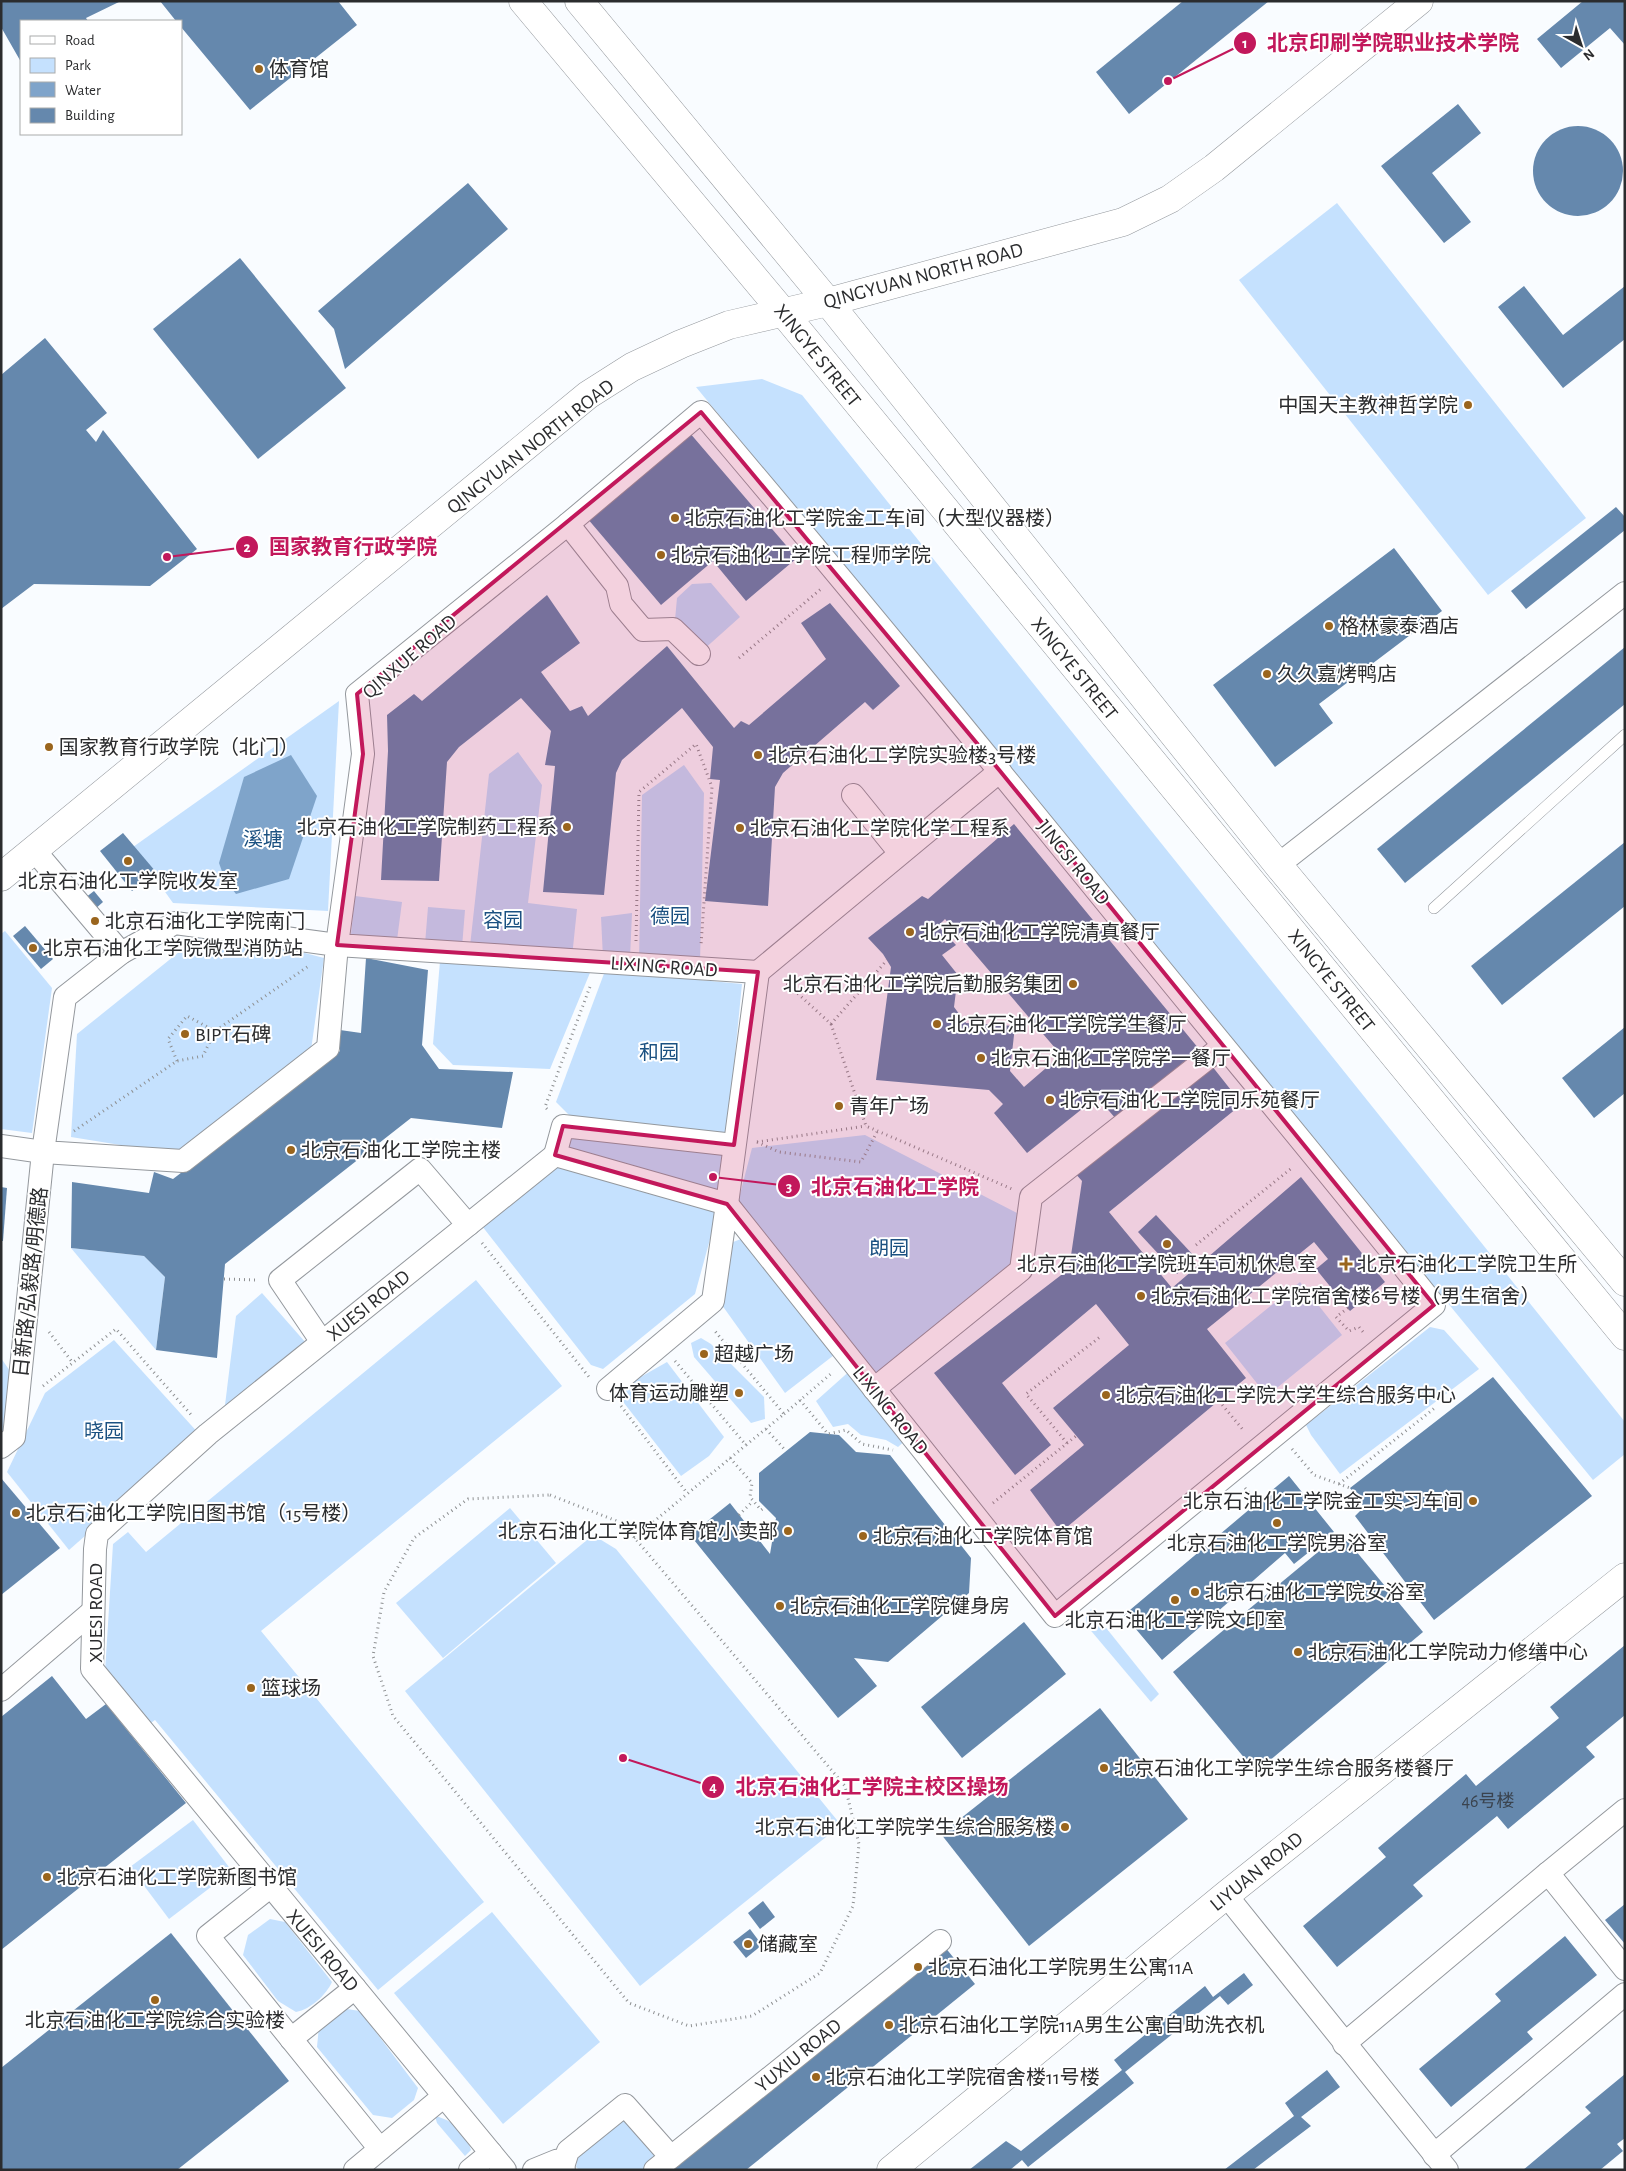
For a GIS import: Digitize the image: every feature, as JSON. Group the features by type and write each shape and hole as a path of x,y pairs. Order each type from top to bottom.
{"main road":[{"name":"XINGYE STREET","path":"523,1 782,311 1625,1336"},
{"name":"XINGYE STREET","path":"579,1 828,302 1278,866 1625,1282"},
{"name":"QINGYUAN NORTH ROAD","path":"1,877 588,395 632,367 728,325 782,311 828,302 1123,222 1170,199 1214,168 1419,1"},
{"name":"LIYUAN ROAD","path":"891,2170 1226,1895 1625,1577"}],"street":[{"name":"JINGSI ROAD","path":"568,524 701,412 794,521 1000,771 1434,1305 1377,1352"},
{"path":"568,524 617,586 621,604 643,630 672,629 699,654"},
{"name":"QINXUE ROAD","path":"337,945 363,754 357,694 568,524"},
{"path":"1278,866 1624,595"},
{"path":"608,1389 713,1301 734,1145 762,968 1000,771"},
{"path":"853,795 900,853"},
{"path":"34,850 121,953"},
{"name":"LIXING ROAD","path":"121,953 175,922 337,945 700,968 762,968"},
{"path":"1,1146 43,1152 183,1161 328,1048 337,945"},
{"name":"日新路/弘毅路/明德路","path":"1,1447 14,1437 43,1152 65,997 121,953"},
{"path":"874,1389 1021,1270 1030,1197 1223,1046"},
{"path":"727,1204 555,1154 563,1126 734,1145"},
{"name":"XUESI ROAD","path":"498,2161 92,1669 97,1534 208,1434 555,1154"},
{"path":"322,1342 280,1280 420,1168 468,1225"},
{"name":"LIXING ROAD","path":"727,1204 1055,1616 1259,1449"},
{"path":"1259,1449 1377,1352"},
{"path":"1,1690 93,1611"},
{"path":"1344,2044 1625,1810"},
{"path":"1548,1873 1625,1969"},
{"path":"270,1886 208,1936 380,2149"},
{"path":"1226,1895 1440,2162 1625,1994"},
{"name":"YUXIU ROAD","path":"663,2163 940,1941"},
{"path":"291,2039 354,1988"},
{"path":"355,2170 444,2096"},
{"path":"563,2169 568,2151 625,2105 663,2163"},
{"path":"470,2170 498,2161"},
{"path":"534,2170 556,2161 563,2169"}],"lane":[{"path":"1434,908 1625,735"}],"path":[{"path":"739,658 838,575"},
{"path":"636,964 639,792 696,744 712,787 700,968"},
{"path":"43,1152 177,1062 203,1056 215,1031 337,945"},
{"path":"831,1024 887,960"},
{"path":"563,1126 545,1107 600,962"},
{"path":"762,968 831,1024 866,1126"},
{"path":"177,1062 168,1039 188,1016 215,1031"},
{"path":"734,1145 866,1126 1030,1197"},
{"path":"757,1142 779,1152 861,1162 877,1132"},
{"path":"1196,1246 1311,1152"},
{"path":"468,1225 589,1377 608,1389 687,1493"},
{"path":"224,1279 280,1280"},
{"path":"28,1304 73,1363"},
{"path":"1348,1308 1336,1317 1349,1331 1359,1327 1377,1352"},
{"path":"699,1313 784,1414"},
{"path":"18,1406 116,1330 208,1434"},
{"path":"1067,1443 1026,1394 1100,1337"},
{"path":"661,1345 746,1445"},
{"path":"634,1538 849,1358"},
{"path":"800,1400 828,1434 846,1430 862,1444 897,1451 914,1438"},
{"path":"1219,1401 1259,1449"},
{"path":"1339,1484 1436,1407"},
{"path":"766,1429 786,1451"},
{"path":"1278,1434 1314,1475 1350,1488"},
{"path":"976,1517 1076,1436"},
{"path":"730,1458 752,1483 750,1497 761,1510 765,1507"},
{"path":"550,1495 622,1523 634,1538 845,1786 848,1796 859,1844 853,1906 820,1973 752,2016 689,2026 629,2004 393,1716 373,1656 384,1592 414,1538 468,1499 550,1495"},
{"path":"739,1515 754,1501"}],"highlighted area":[{"path":"701,412 1000,771 1434,1305 1055,1616 727,1204 555,1155 563,1126 734,1145 758,972 337,945 363,754 357,694"}],"green space":[{"path":"1337,203 1586,518 1488,595 1239,280"},
{"path":"762,379 802,395 1625,1422 1625,1454 1593,1480 696,387"},
{"path":"711,583 740,617 702,651 675,620 677,598 692,584"},
{"name":"溪塘","path":"339,701 328,911 173,903 133,847"},
{"name":"容园","path":"518,752 542,785 528,903 577,909 572,957 470,946 489,774"},
{"name":"德园","path":"684,765 704,793 700,963 639,962 642,795"},
{"path":"355,896 402,902 397,940 351,934"},
{"path":"428,907 465,910 462,947 425,944"},
{"path":"632,913 630,958 603,958 601,917"},
{"path":"209,928 324,958 311,1050 176,1154 71,1137 77,1034"},
{"path":"5,931 52,988 32,1133 1,1129 1,934"},
{"path":"440,961 592,968 550,1069 453,1065 433,1044"},
{"name":"和园","path":"605,971 742,984 727,1135 574,1120 556,1102"},
{"path":"563,1126 734,1145 727,1204 555,1155"},
{"name":"朗园","path":"865,1135 1017,1213 1011,1263 876,1375 738,1202 752,1148"},
{"path":"558,1167 718,1210 695,1294 603,1369 591,1365 482,1226"},
{"path":"741,1239 838,1352 785,1393 719,1301 728,1244"},
{"path":"71,1248 144,1256 165,1277 156,1350"},
{"name":"篮球场","path":"476,1280 562,1386 261,1631 484,1902 378,1990 155,1720 148,1725 105,1672 113,1544 128,1532 146,1552"},
{"path":"1300,1282 1342,1335 1267,1396 1225,1343"},
{"path":"262,1293 306,1343 224,1413 236,1316"},
{"path":"1430,1327 1444,1330 1479,1369 1340,1474 1311,1435 1306,1425"},
{"path":"701,1338 711,1344 764,1397 765,1419 751,1423 694,1357 691,1343"},
{"name":"晓园","path":"114,1340 200,1435 69,1550 7,1472 45,1393"},
{"path":"1,1358 12,1374 7,1432 1,1436"},
{"path":"667,1362 724,1437 709,1456 681,1476 617,1394 623,1387"},
{"path":"853,1368 909,1437 898,1447 886,1440 861,1435 848,1424 833,1427 816,1401"},
{"path":"510,1508 556,1563 443,1658 396,1603"},
{"path":"593,1535 616,1549 841,1825 640,1986 405,1691"},
{"path":"1091,1609 1159,1694 1151,1702 1087,1626 1086,1617"},
{"path":"193,1820 232,1871 169,1919 130,1867"},
{"path":"492,1912 600,2042 503,2124 394,1993"},
{"path":"270,1919 285,1922 332,1982 317,2001 307,2008 296,2012 278,2001 243,1955 248,1935"},
{"path":"340,2008 360,2011 418,2088 414,2100 392,2118 373,2115 317,2047 319,2026"},
{"path":"627,2114 656,2149 658,2162 649,2170 579,2170 576,2167 578,2155"},
{"path":"435,2116 453,2124 466,2138 471,2150 465,2156 437,2123"}],"water":[{"path":"291,755 317,796 289,879 236,894 225,880 219,863 244,777"}],"building":[{"path":"1,1 121,1 86,18 87,20 20,20 20,60 1,27"},
{"name":"体育馆","path":"160,1 338,1 357,25 250,110 182,28 182,20 175,20"},
{"path":"1183,1 1269,1 1129,114 1096,72"},
{"path":"1583,1 1625,1 1625,45 1610,28 1561,68 1537,39"},
{"path":"1458,104 1481,133 1432,173 1471,222 1444,243 1381,166"},
{"path":"1578,126 1595,130 1610,139 1619,154 1623,171 1619,188 1610,203 1595,212 1578,216 1561,212 1546,203 1537,188 1533,171 1537,154 1546,139 1561,130"},
{"path":"468,183 508,229 345,369 334,329 318,311"},
{"path":"240,258 346,388 258,459 153,329"},
{"path":"1524,286 1563,335 1625,286 1625,339 1563,388 1498,307"},
{"path":"45,338 107,413 86,430 96,442 103,430 197,549 150,586 34,584 1,609 1,375"},
{"name":"北京石油化工学院金工车间（大型仪器楼）","path":"689,432 797,558 746,601 713,561 661,605 587,518"},
{"path":"1616,507 1625,517 1625,530 1526,609 1511,591"},
{"path":"1394,548 1442,611 1319,704 1333,723 1275,767 1213,685"},
{"name":"北京石油化工学院实验楼3号楼","path":"547,595 580,643 541,672 570,711 582,706 588,716 667,646 734,728 741,721 749,725 826,659 801,623 830,603 900,686 873,710 865,702 783,773 775,787 768,906 705,901 720,780 710,779 713,747 682,708 622,760 616,773 604,895 543,892 555,766 545,765 551,731 521,698 459,747 447,762 439,881 381,880 388,751 387,715 414,694 422,701"},
{"path":"1625,647 1625,704 1405,883 1377,849"},
{"name":"北京石油化工学院后勤服务集团","path":"1014,824 1199,1049 1116,1119 1097,1097 1027,1153 994,1113 1003,1104 989,1090 876,1080 891,967 883,954 868,938 922,896 928,899","holes":["945,919 1061,1055 1024,1087 1010,1071 1015,1026 966,1023 954,1007 958,975 942,955 956,945 938,926"]},
{"name":"北京石油化工学院收发室","path":"123,833 156,872 132,891 100,851"},
{"path":"1625,842 1625,906 1502,1005 1471,966"},
{"path":"94,891 103,902 94,910 85,898"},
{"name":"北京石油化工学院微型消防站","path":"25,926 53,959 41,969 13,936"},
{"name":"北京石油化工学院主楼","path":"366,958 428,970 422,1045 439,1069 513,1072 502,1128 411,1118 225,1264 217,1358 156,1350 165,1277 144,1256 71,1248 72,1182 149,1193 154,1172 173,1179 340,1051 340,1030 361,1033"},
{"path":"1625,1027 1625,1093 1594,1118 1562,1078"},
{"name":"北京石油化工学院宿舍楼6号楼（男生宿舍）","path":"1208,1061 1242,1104 1109,1212 1172,1288 1301,1177 1385,1282 1350,1311 1316,1269 1328,1259 1314,1242 1207,1329 1246,1378 1061,1532 1030,1490 1084,1445 1053,1408 1129,1345 1096,1304 1002,1383 1051,1445 1015,1475 934,1373 1069,1269 1082,1181 1074,1172"},
{"path":"1,1187 7,1188 3,1241 1,1241"},
{"name":"北京石油化工学院班车司机休息室","path":"1156,1215 1195,1257 1177,1274 1138,1232"},
{"name":"北京石油化工学院金工实习车间","path":"1493,1377 1592,1496 1434,1620 1355,1516 1364,1507 1350,1488"},
{"name":"北京石油化工学院体育馆","path":"810,1432 839,1435 856,1452 890,1455 971,1558 969,1593 888,1662 854,1658 877,1686 838,1718 690,1535 730,1503 770,1554 776,1518 759,1501 759,1473"},
{"name":"北京石油化工学院女浴室","path":"1289,1476 1334,1532 1294,1564 1285,1553 1162,1660 1124,1615"},
{"name":"北京石油化工学院旧图书馆（15号楼）","path":"1,1478 60,1548 1,1595"},
{"name":"北京石油化工学院动力修缮中心","path":"1341,1533 1423,1632 1256,1772 1173,1672"},
{"path":"1024,1622 1066,1674 962,1758 921,1707"},
{"path":"1625,1645 1625,1715 1586,1747 1595,1757 1508,1829 1497,1816 1413,1885 1423,1896 1337,1967 1303,1926 1386,1857 1378,1848 1466,1774 1476,1786 1559,1718 1550,1707"},
{"name":"北京石油化工学院新图书馆","path":"52,1676 86,1719 106,1704 186,1803 1,1950 1,1717"},
{"name":"北京石油化工学院学生综合服务楼","path":"1100,1708 1188,1819 1029,1946 941,1834"},
{"name":"储藏室","path":"763,1901 775,1917 760,1929 748,1913"},
{"path":"1625,1904 1625,1944 1605,1920"},
{"name":"储藏室","path":"750,1929 762,1945 746,1958 733,1942"},
{"name":"北京石油化工学院综合实验楼","path":"171,1933 289,2081 177,2170 1,2170 1,2068"},
{"path":"1565,1936 1597,1975 1527,2032 1533,2039 1451,2107 1419,2069 1501,2001 1495,1994"},
{"name":"北京石油化工学院宿舍楼11号楼","path":"940,1941 975,1984 746,2170 658,2170"},
{"path":"1244,1973 1253,1985 1228,2005 1220,1996 1125,2072 1134,2083 1028,2167 1022,2160 1010,2170 969,2170 1006,2141 1021,2151 1122,2070 1114,2060 1205,1986 1213,1997"},
{"path":"1327,2070 1340,2087 1301,2117 1311,2126 1253,2170 1224,2170 1294,2116 1285,2103"},
{"path":"1625,2074 1625,2138 1617,2144 1623,2151 1600,2170 1523,2170 1591,2113 1585,2107"}],"place":[{"name":"体育馆","path":"259,69"},
{"name":"北京印刷学院职业技术学院","path":"1168,81"},
{"name":"中国天主教神哲学院","path":"1468,405"},
{"name":"北京石油化工学院金工车间（大型仪器楼）","path":"675,518"},
{"name":"北京石油化工学院工程师学院","path":"661,555"},
{"name":"国家教育行政学院","path":"167,557"},
{"name":"格林豪泰酒店","path":"1329,626"},
{"name":"久久嘉烤鸭店","path":"1267,674"},
{"name":"国家教育行政学院（北门）","path":"49,747"},
{"name":"北京石油化工学院实验楼3号楼","path":"758,755"},
{"name":"北京石油化工学院制药工程系","path":"567,827"},
{"name":"北京石油化工学院化学工程系","path":"740,828"},
{"name":"北京石油化工学院收发室","path":"128,861"},
{"name":"北京石油化工学院南门","path":"95,921"},
{"name":"北京石油化工学院清真餐厅","path":"910,932"},
{"name":"北京石油化工学院微型消防站","path":"33,948"},
{"name":"北京石油化工学院后勤服务集团","path":"1073,984"},
{"name":"北京石油化工学院学生餐厅","path":"937,1024"},
{"name":"BIPT石碑","path":"185,1034"},
{"name":"北京石油化工学院学一餐厅","path":"981,1058"},
{"name":"北京石油化工学院同乐苑餐厅","path":"1050,1100"},
{"name":"青年广场","path":"839,1106"},
{"name":"北京石油化工学院主楼","path":"291,1150"},
{"name":"北京石油化工学院","path":"713,1177"},
{"name":"北京石油化工学院班车司机休息室","path":"1167,1244"},
{"name":"北京石油化工学院卫生所","path":"1346,1264"},
{"name":"北京石油化工学院宿舍楼6号楼（男生宿舍）","path":"1141,1296"},
{"name":"超越广场","path":"704,1354"},
{"name":"体育运动雕塑","path":"739,1393"},
{"name":"北京石油化工学院大学生综合服务中心","path":"1106,1395"},
{"name":"北京石油化工学院金工实习车间","path":"1473,1501"},
{"name":"北京石油化工学院旧图书馆（15号楼）","path":"16,1513"},
{"name":"北京石油化工学院男浴室","path":"1277,1523"},
{"name":"北京石油化工学院体育馆小卖部","path":"788,1531"},
{"name":"北京石油化工学院体育馆","path":"863,1536"},
{"name":"北京石油化工学院女浴室","path":"1195,1592"},
{"name":"北京石油化工学院文印室","path":"1175,1600"},
{"name":"北京石油化工学院健身房","path":"780,1606"},
{"name":"北京石油化工学院动力修缮中心","path":"1298,1652"},
{"name":"篮球场","path":"251,1688"},
{"name":"北京石油化工学院主校区操场","path":"623,1758"},
{"name":"北京石油化工学院学生综合服务楼餐厅","path":"1104,1768"},
{"name":"北京石油化工学院学生综合服务楼","path":"1065,1827"},
{"name":"北京石油化工学院新图书馆","path":"47,1877"},
{"name":"储藏室","path":"748,1944"},
{"name":"北京石油化工学院男生公寓11A","path":"918,1967"},
{"name":"北京石油化工学院综合实验楼","path":"155,2000"},
{"name":"北京石油化工学院11A男生公寓自助洗衣机","path":"889,2025"},
{"name":"北京石油化工学院宿舍楼11号楼","path":"816,2077"}]}
